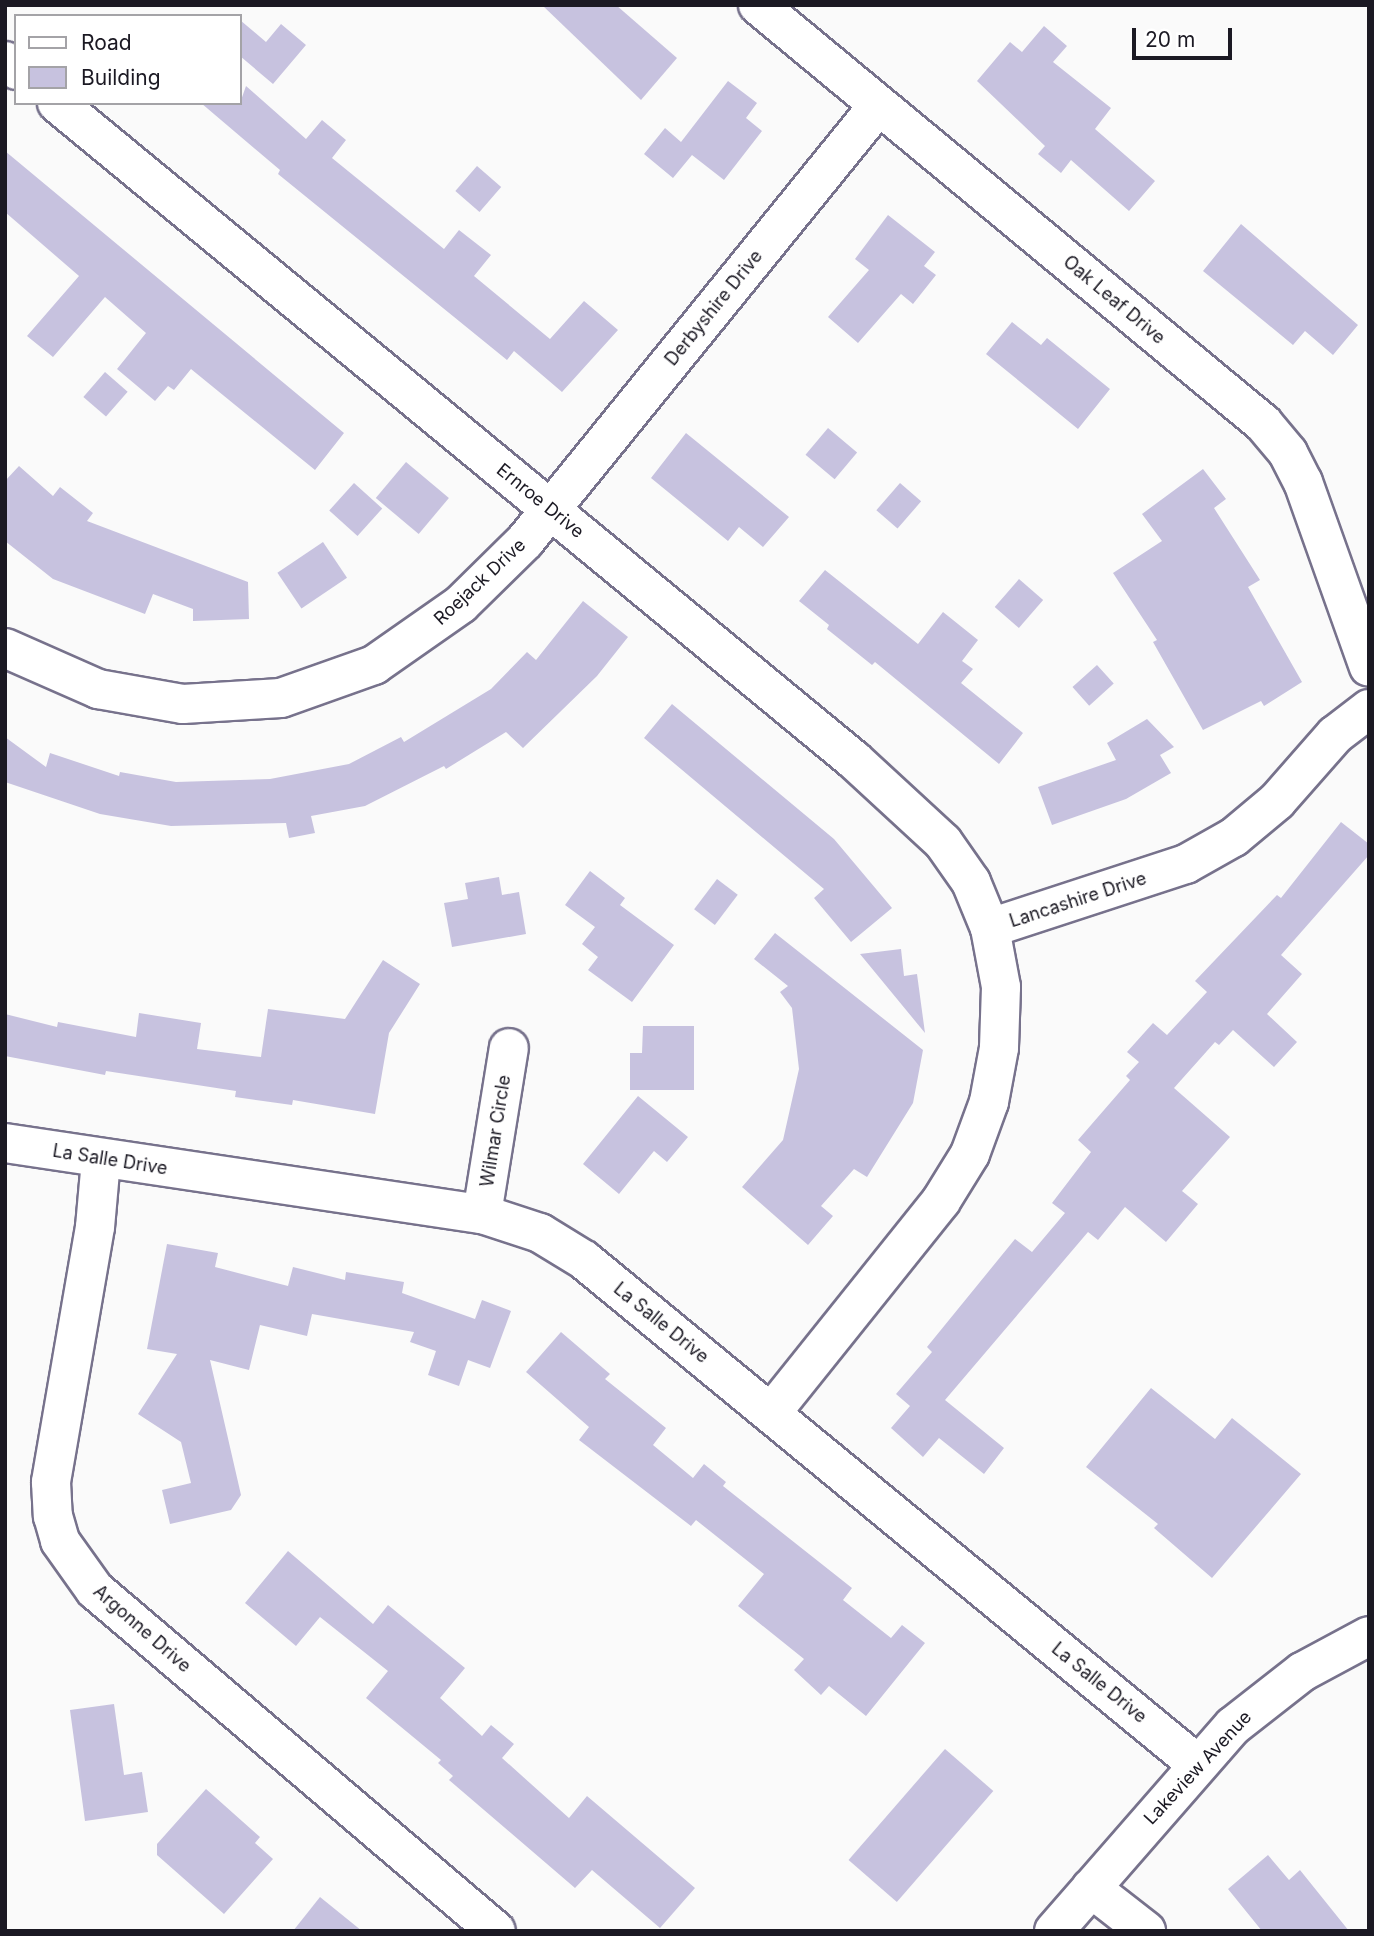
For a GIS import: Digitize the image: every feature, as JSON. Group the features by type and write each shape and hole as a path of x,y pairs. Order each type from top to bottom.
{"street":[{"name":"Oak Leaf Drive","path":"758,5 1263,423 1288,453 1303,482 1369,667"},
{"name":"Ernroe Drive","path":"59,105 854,760 943,842 971,882 990,928"},
{"name":"Derbyshire Drive","path":"551,510 878,106"},
{"name":"Roejack Drive","path":"5,648 66,678 131,697 215,705 292,695 374,665 427,632 494,573 551,510"},
{"name":"Lancashire Drive","path":"771,1413 942,1201 970,1154 989,1102 999,1048 1001,987 990,928 1186,864 1234,837 1277,801 1335,735 1369,709"},
{"name":"Wilmar Circle","path":"482,1214 509,1048"},
{"name":"La Salle Drive","path":"5,1143 100,1160 482,1214 540,1233 584,1260 1197,1764"},
{"name":"Argonne Drive","path":"100,1160 95,1227 51,1482 52,1516 61,1541 95,1590 496,1931"},
{"name":"Lakeview Avenue","path":"1054,1931 1197,1764 1273,1692 1369,1636"},
{"path":"1091,1888 1146,1931"}],"building":[{"path":"542,5 616,5 677,58 641,100"},
{"path":"242,22 266,42 281,24 306,45 273,84 242,58"},
{"path":"1044,26 1067,46 1053,62 1111,108 1095,129 1155,181 1129,211 1071,160 1061,173 1038,154 1045,146 977,81 1010,42 1022,52"},
{"path":"728,81 757,103 746,118 762,131 724,180 692,155 673,178 644,154 665,128 681,142"},
{"path":"246,86 306,139 322,120 346,140 332,158 444,249 459,230 491,255 474,276 550,339 584,301 618,330 562,392 514,351 507,360 278,174 280,170 203,105 242,105"},
{"path":"5,151 344,433 315,470 191,369 174,390 168,386 155,401 117,369 146,333 105,297 53,357 27,336 79,276 5,212"},
{"path":"477,166 501,187 480,212 455,191"},
{"path":"888,215 935,252 924,266 936,275 913,304 901,294 858,343 828,317 869,270 855,259"},
{"path":"1241,224 1358,325 1333,355 1305,331 1293,345 1203,271"},
{"path":"1012,322 1041,345 1047,338 1110,389 1078,429 986,354"},
{"path":"105,372 128,392 106,417 83,397"},
{"path":"828,428 857,452 835,479 806,455"},
{"path":"686,433 789,517 763,547 739,527 728,541 651,478"},
{"path":"406,462 449,498 419,534 376,498"},
{"path":"19,466 53,496 60,487 93,513 87,521 248,582 249,619 193,621 193,609 153,594 145,614 53,579 5,541 5,481"},
{"path":"1203,469 1226,499 1214,508 1260,580 1248,587 1302,682 1264,706 1261,701 1203,730 1153,642 1157,640 1113,573 1162,541 1142,514"},
{"path":"354,483 382,508 357,536 329,510"},
{"path":"900,483 921,501 898,529 876,510"},
{"path":"323,542 347,578 301,608 277,573"},
{"path":"825,570 918,644 943,612 978,640 962,661 973,669 961,683 1023,733 999,764 875,662 872,665 827,629 829,625 799,601"},
{"path":"1019,579 1043,600 1019,628 995,607"},
{"path":"583,601 628,637 597,676 523,748 506,732 446,769 444,766 365,806 311,816 315,833 289,838 286,823 171,826 100,814 5,782 5,737 46,767 50,753 119,776 120,772 176,782 270,779 349,764 401,737 404,742 491,689 527,652 536,660"},
{"path":"1097,665 1114,684 1089,706 1072,687"},
{"path":"672,704 834,839 892,908 851,942 814,898 824,889 644,738"},
{"path":"1147,719 1174,747 1160,755 1171,773 1126,799 1052,825 1038,787 1116,760 1107,743"},
{"path":"1341,822 1369,844 1369,855 1281,955 1302,974 1267,1014 1297,1042 1274,1067 1233,1030 1219,1045 1215,1042 1174,1088 1230,1137 1182,1191 1198,1204 1166,1242 1125,1207 1098,1240 1088,1232 945,1400 1004,1448 984,1474 939,1438 923,1457 891,1428 910,1406 896,1394 932,1352 927,1347 1015,1239 1032,1252 1065,1213 1052,1203 1091,1152 1078,1140 1130,1080 1126,1076 1139,1062 1127,1052 1153,1023 1167,1035 1207,992 1195,981 1277,895 1281,898"},
{"path":"590,871 625,898 620,905 674,945 632,1002 588,970 598,957 582,944 595,927 565,905"},
{"path":"499,877 502,895 519,892 526,934 452,947 444,903 468,899 465,883"},
{"path":"717,879 738,895 715,925 694,909"},
{"path":"775,933 923,1050 913,1103 867,1177 854,1169 821,1206 833,1216 808,1245 742,1187 783,1140 799,1069 792,1008 780,992 788,986 754,959"},
{"path":"901,949 904,976 917,974 925,1033 860,954"},
{"path":"383,960 420,984 389,1033 375,1114 293,1100 292,1105 235,1097 236,1091 106,1071 105,1075 5,1056 5,1014 57,1027 58,1022 136,1037 139,1013 201,1023 197,1049 261,1057 268,1009 345,1019"},
{"path":"643,1026 694,1026 694,1090 630,1090 630,1053 642,1053"},
{"path":"638,1096 688,1137 667,1162 654,1151 619,1194 583,1164"},
{"path":"167,1244 218,1253 215,1267 288,1286 293,1267 345,1280 346,1272 404,1282 402,1293 475,1319 482,1300 511,1311 490,1368 468,1360 459,1386 428,1375 436,1351 410,1342 414,1332 312,1314 307,1336 260,1325 249,1370 210,1360 241,1495 231,1510 170,1524 162,1490 191,1483 181,1442 138,1414 177,1354 147,1349"},
{"path":"561,1332 610,1374 605,1379 666,1428 653,1445 693,1478 704,1464 726,1482 723,1486 852,1588 843,1600 891,1638 902,1625 925,1643 866,1716 829,1686 821,1695 794,1670 804,1659 738,1606 764,1574 696,1520 691,1526 579,1440 589,1427 526,1372"},
{"path":"1151,1388 1215,1439 1232,1418 1301,1474 1212,1578 1154,1528 1158,1524 1086,1467"},
{"path":"288,1551 373,1624 388,1605 465,1668 440,1698 482,1736 491,1725 514,1744 502,1758 569,1818 587,1796 695,1888 660,1928 592,1870 575,1888 449,1780 453,1776 438,1763 441,1760 366,1698 388,1671 320,1617 296,1646 245,1603"},
{"path":"114,1704 124,1775 142,1772 148,1812 85,1821 70,1710"},
{"path":"945,1749 993,1791 897,1902 849,1860"},
{"path":"206,1789 260,1837 255,1843 273,1859 224,1914 157,1855 157,1844"},
{"path":"1268,1855 1289,1880 1300,1870 1349,1931 1262,1931 1228,1889"},
{"path":"320,1897 362,1931 293,1931"}]}
